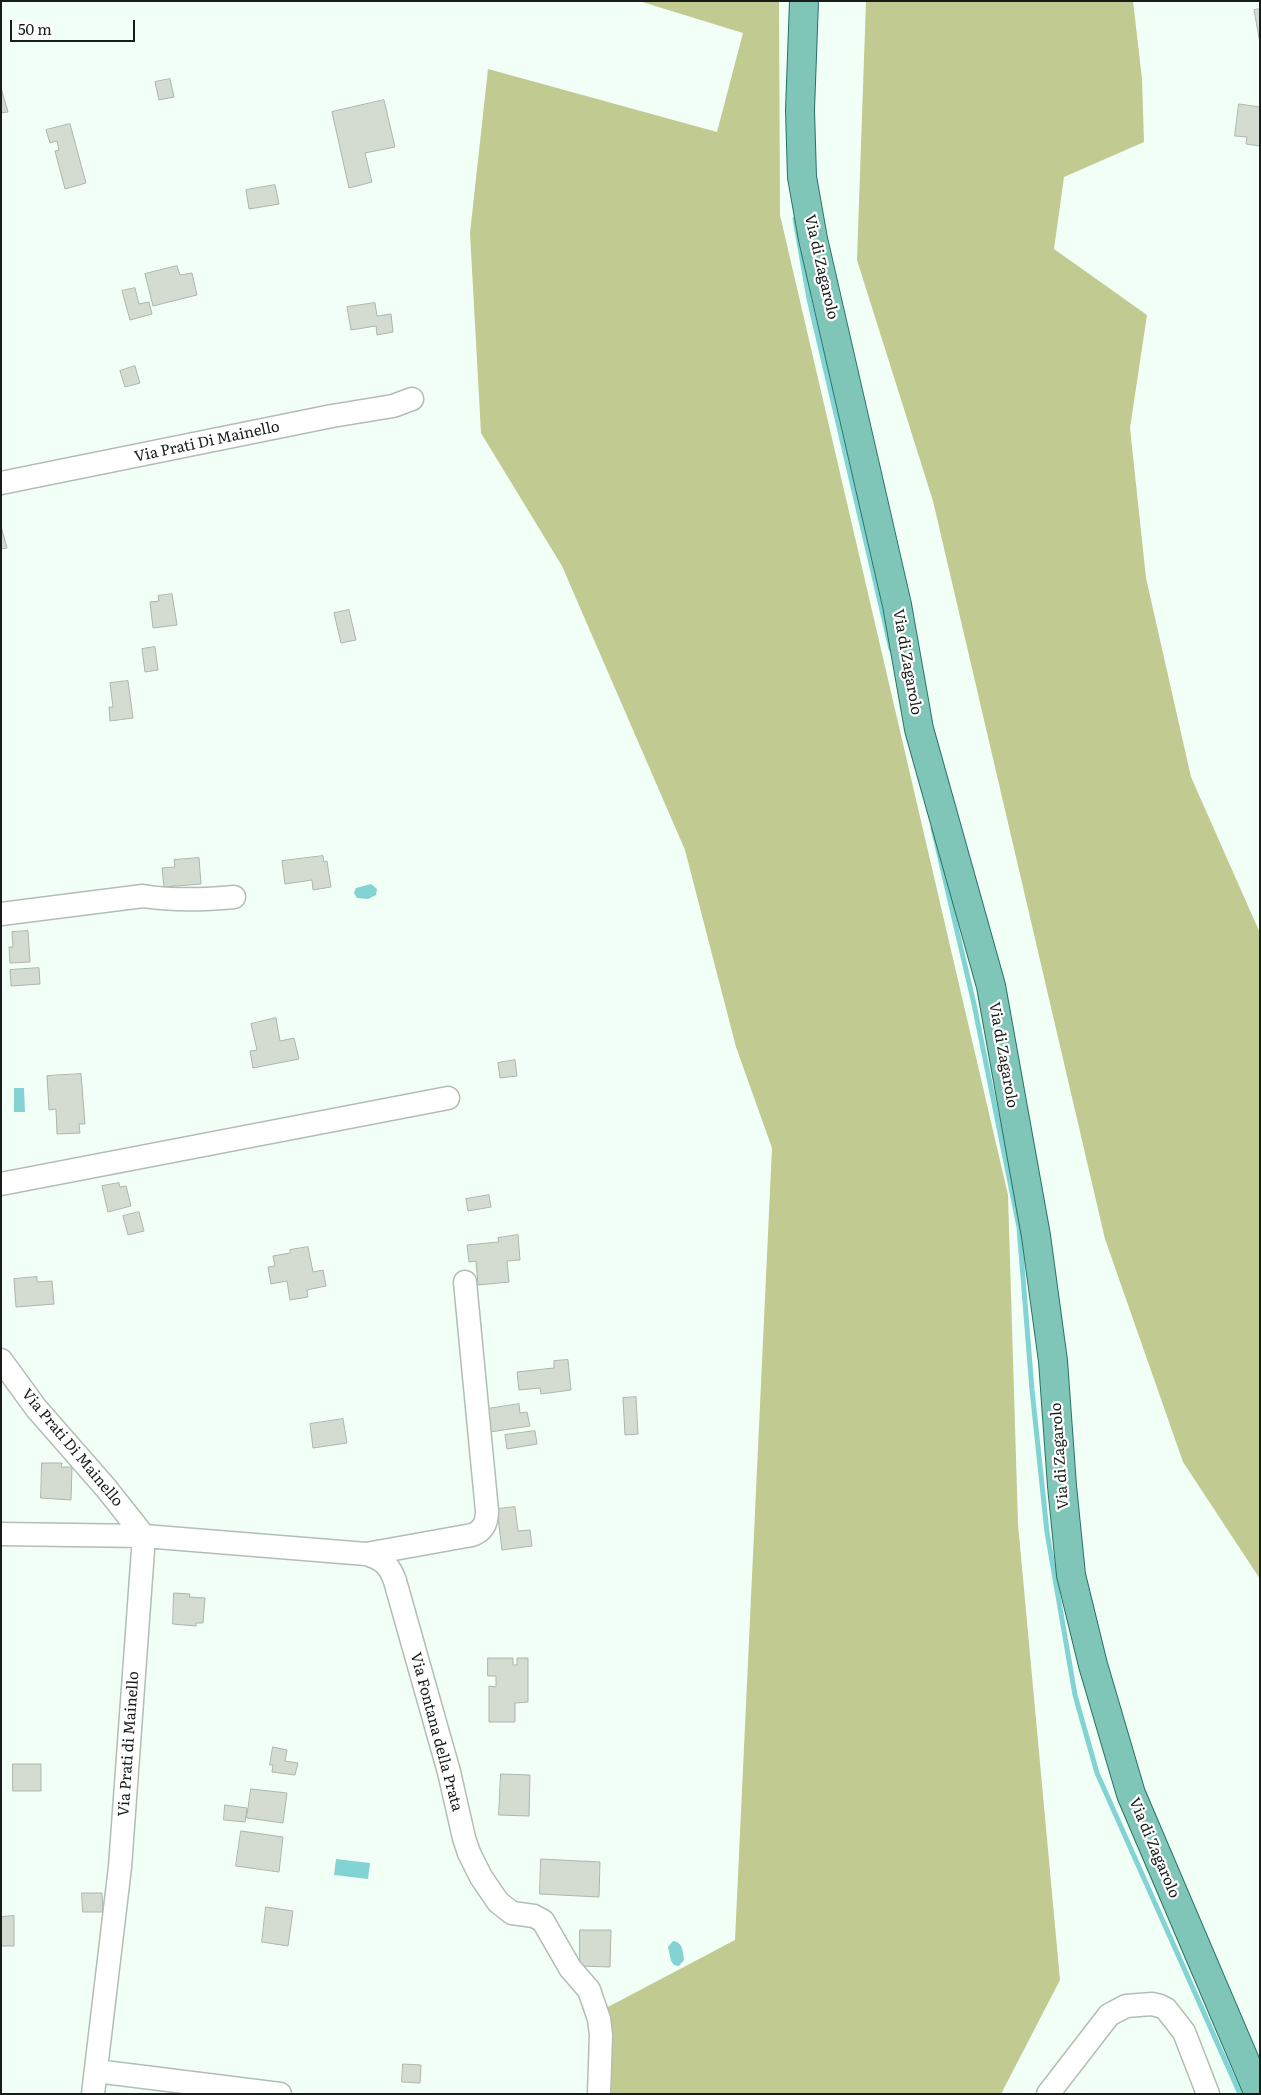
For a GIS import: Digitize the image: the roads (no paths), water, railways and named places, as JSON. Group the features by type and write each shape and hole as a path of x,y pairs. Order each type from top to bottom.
{"main road":[{"name":"Via di Zagarolo","path":"804,1 800,110 802,177 813,239 897,606 919,729 990,986 1036,1236 1053,1361 1062,1486 1071,1575 1093,1665 1131,1794 1258,2094"}],"street":[{"name":"Via Prati Di Mainello","path":"1,483 393,406 412,399"},
{"path":"1,914 143,896 190,901 234,897"},
{"path":"1,1184 448,1098"},
{"path":"366,1554 472,1535 481,1531 486,1522 487,1511 465,1282"},
{"name":"Via Prati Di Mainello","path":"1,1360 36,1408 106,1488 144,1536"},
{"path":"1,1534 144,1536"},
{"name":"Via Fontana della Prata","path":"144,1536 366,1554 386,1563 395,1581 452,1782 464,1838 477,1870 490,1891 504,1908 512,1913 531,1915 543,1921 553,1935 570,1968 591,1993 599,2019 601,2035 599,2094"},
{"name":"Via Prati di Mainello","path":"93,2094 120,1867 144,1536"},
{"path":"1048,2094 1109,2015 1126,2006 1146,2004 1160,2006 1174,2018 1184,2032 1208,2094"},
{"path":"96,2071 280,2094"}],"water":[{"path":"371,884 377,889 376,895 368,899 357,898 354,893 356,888"},
{"path":"14,1088 24,1088 25,1112 14,1112"},
{"path":"336,1859 370,1863 368,1879 334,1875"},
{"path":"673,1941 681,1945 683,1951 684,1960 679,1966 674,1965 671,1961 668,1947"}],"waterway":[{"path":"795,219 809,299 891,649"},
{"path":"933,828 974,1004 1019,1227 1032,1390 1047,1532 1075,1695 1097,1773 1240,2094"}]}
